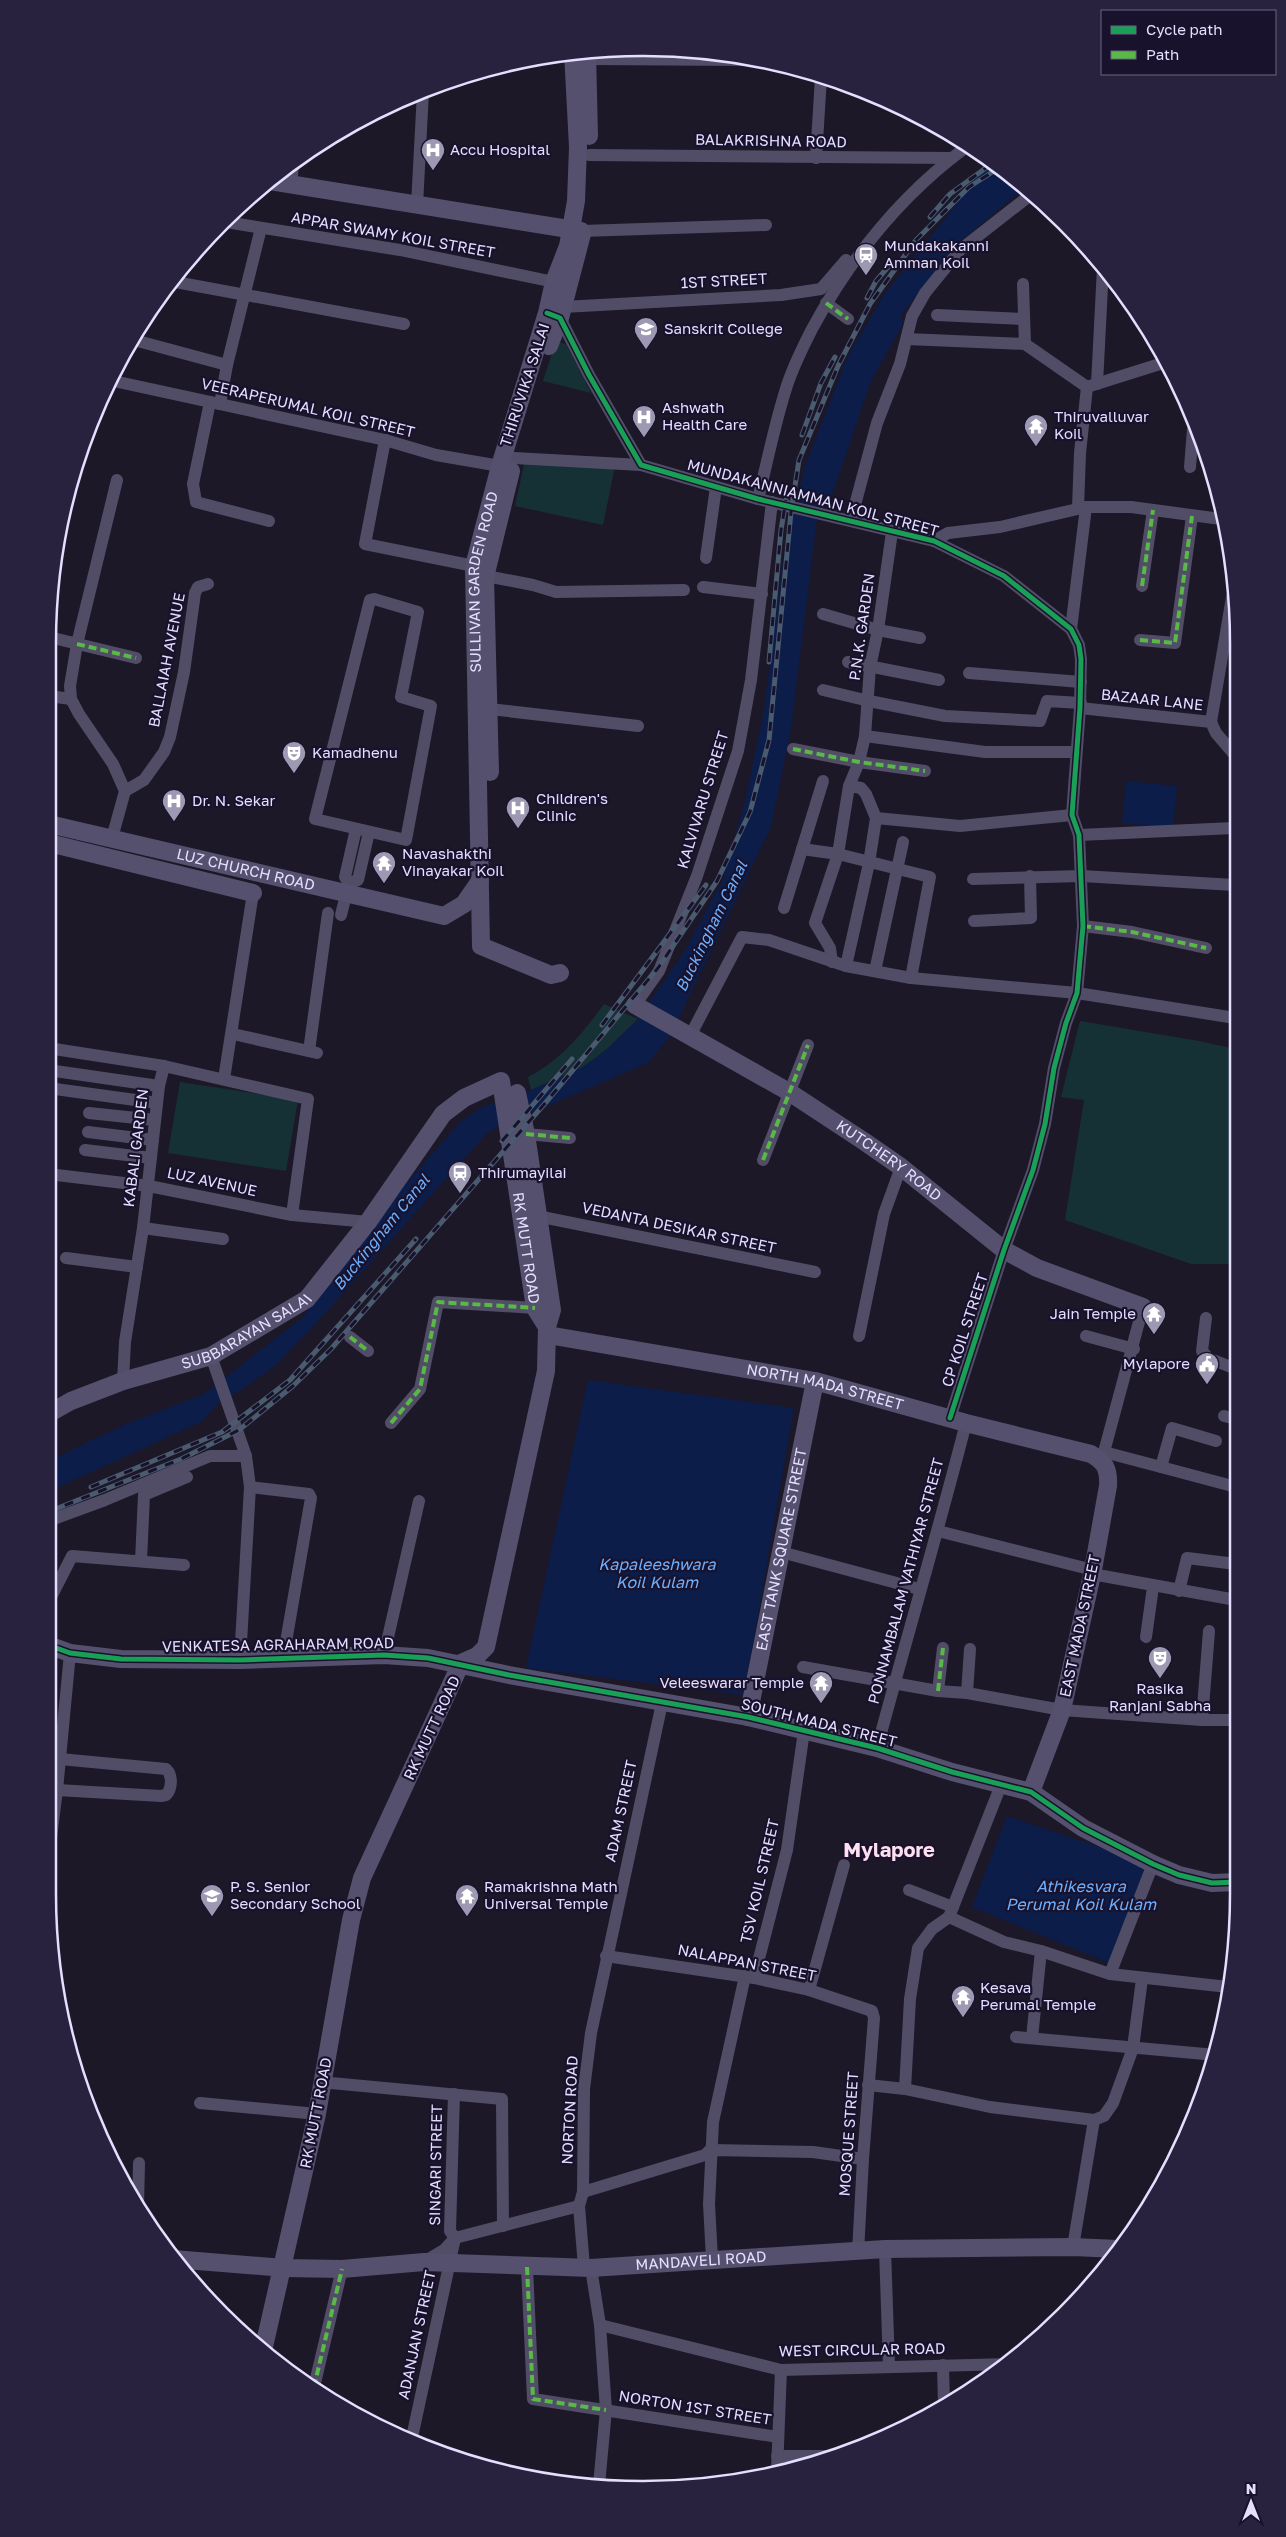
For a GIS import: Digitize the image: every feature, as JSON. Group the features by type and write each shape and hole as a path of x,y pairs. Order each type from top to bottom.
{"main road":[{"name":"THIRUVIKA SALAI","path":"490,772 483,708 480,571 507,462 557,313 576,230 588,202 589,155 583,60"},
{"path":"557,313 554,282 576,230 583,60"},
{"path":"279,183 576,230"},
{"path":"483,708 480,881 481,946 551,976 560,973"},
{"name":"LUZ CHURCH ROAD","path":"56,826 348,889 444,916 464,904 480,881"},
{"name":"LUZ CHURCH ROAD","path":"56,845 253,893"},
{"path":"157,869 161,849"},
{"name":"KUTCHERY ROAD","path":"639,1007 789,1092 901,1167 1004,1250 1037,1268 1143,1307"},
{"path":"507,1090 525,1132 552,1310 548,1331"},
{"name":"RK MUTT ROAD","path":"265,2342 274,2299 284,2268 317,2114 351,1920 362,1878 461,1663 477,1656 486,1647 546,1371 548,1331 535,1308 512,1148 507,1090"},
{"name":"SUBBARAYAN SALAI","path":"56,1409 71,1401 123,1381 213,1361 307,1299 368,1222 443,1114 464,1098 507,1090"},
{"name":"NORTH MADA STREET","path":"548,1331 815,1381 958,1420 1102,1456"},
{"name":"EAST TANK SQUARE STREET","path":"748,1717 815,1381"},
{"name":"EAST MADA STREET","path":"1031,1792 1062,1710 1093,1572 1109,1480 1106,1464 1102,1456"},
{"name":"VENKATESA AGRAHARAM ROAD","path":"56,1648 70,1653 121,1659 240,1660 384,1655 428,1658 461,1663 509,1675"},
{"name":"SOUTH MADA STREET","path":"509,1675 748,1717 877,1748 1001,1785 1031,1792"},
{"path":"1031,1792 1083,1828 1153,1864 1179,1875 1212,1883 1230,1882"},
{"name":"MANDAVELI ROAD","path":"184,2260 284,2268 342,2269 424,2262 588,2268 885,2250 1073,2247 1111,2249"}],"street":[{"path":"641,56 655,57"},
{"path":"816,158 821,84"},
{"path":"417,205 423,99"},
{"path":"758,499 785,390 801,351 826,303 895,210 962,151"},
{"name":"BALAKRISHNA ROAD","path":"589,155 952,158"},
{"path":"291,185 292,173"},
{"path":"851,520 877,422 900,364 912,316 925,293 960,250 1026,199"},
{"name":"APPAR SWAMY KOIL STREET","path":"233,223 400,250 554,282"},
{"path":"576,230 766,224"},
{"path":"261,228 227,365 193,484 196,502 269,521"},
{"name":"1ST STREET","path":"557,313 821,289 864,239"},
{"name":"MUNDAKANNIAMMAN KOIL STREET","path":"1071,629 1082,508 1080,453 1092,386 1102,278"},
{"path":"180,283 404,324"},
{"path":"1023,284 1025,344"},
{"path":"826,303 848,319"},
{"path":"557,313 589,375 640,465"},
{"path":"937,315 1024,319"},
{"path":"907,339 1025,344 1092,386 1159,365"},
{"path":"140,342 227,365"},
{"name":"VEERAPERUMAL KOIL STREET","path":"118,382 385,440 436,455 507,462 640,465"},
{"path":"1190,467 1192,437"},
{"path":"385,440 365,544 480,571 556,592 684,590"},
{"name":"MUNDAKANNIAMMAN KOIL STREET","path":"640,465 758,499 934,541 1004,576 1071,629 1079,645 1082,659 1081,706 1072,815 1079,834 1082,876 1083,926 1077,993 1066,1023 1054,1068 1045,1124 1033,1170 1004,1250"},
{"path":"112,838 125,791 113,764 71,699 70,686 77,644 117,480"},
{"path":"706,558 716,487"},
{"name":"KALVIVARU STREET","path":"639,1007 659,972 697,876 738,751 751,680 772,502"},
{"path":"934,541 948,533 1000,528 1082,508 1130,507 1216,518"},
{"path":"1142,586 1153,510"},
{"path":"1140,640 1175,643 1192,516"},
{"name":"P.N.K. GARDEN","path":"832,962 830,948 815,923 838,854 849,786 859,762 865,736 870,667 878,630 892,532"},
{"name":"BALLAIAH AVENUE","path":"125,791 144,780 164,752 184,672 195,593 198,587 208,584"},
{"path":"703,587 762,594"},
{"path":"374,599 418,612 401,697 431,706 407,838 403,840 362,830 317,821 315,816 370,600 374,599"},
{"path":"823,614 878,630 920,638"},
{"path":"1211,722 1229,617"},
{"path":"56,639 136,658"},
{"path":"848,662 939,680"},
{"path":"968,673 1081,682"},
{"path":"823,690 868,702"},
{"path":"56,697 71,699"},
{"name":"BAZAAR LANE","path":"868,702 945,716 1040,721 1047,701 1211,722 1216,733 1230,749"},
{"path":"483,708 638,726"},
{"path":"865,736 985,752 1076,752"},
{"path":"793,749 859,762 925,770"},
{"path":"784,908 823,781"},
{"path":"846,966 869,862 876,818 866,794 861,788 849,786"},
{"path":"876,818 960,826 1072,815"},
{"path":"1079,834 1230,828"},
{"path":"342,916 348,889 358,880 362,830"},
{"path":"875,972 903,842"},
{"path":"802,849 838,854 930,877 911,978"},
{"path":"974,921 1031,918 1030,876"},
{"path":"973,879 1082,876 1230,885"},
{"path":"224,1079 233,1034 253,893"},
{"path":"233,1034 313,1052 328,912"},
{"path":"1083,926 1132,932 1206,948"},
{"path":"687,1034 742,937 769,940 846,966 911,978 1017,990 1077,993 1230,1017"},
{"path":"763,1160 808,1045"},
{"path":"56,1049 164,1066 308,1099 292,1215"},
{"name":"KABALI GARDEN","path":"123,1381 125,1342 149,1186 159,1086 164,1066"},
{"path":"56,1071 159,1086"},
{"path":"56,1089 157,1103"},
{"path":"89,1113 155,1120"},
{"path":"88,1132 153,1140"},
{"path":"525,1132 570,1138"},
{"path":"85,1150 151,1158"},
{"path":"859,1336 884,1214 901,1167"},
{"name":"LUZ AVENUE","path":"56,1175 149,1186 292,1215 368,1222"},
{"name":"VEDANTA DESIKAR STREET","path":"537,1216 815,1272"},
{"path":"143,1228 223,1239"},
{"name":"CP KOIL STREET","path":"958,1420 1004,1250"},
{"path":"66,1258 137,1267"},
{"path":"391,1423 420,1389 438,1302 535,1308"},
{"path":"1143,1307 1134,1349 1102,1456 1161,1467 1230,1485"},
{"path":"1206,1318 1202,1352 1208,1358 1230,1367"},
{"path":"1086,1336 1134,1349"},
{"path":"350,1338 368,1351"},
{"path":"213,1361 245,1452 250,1487 240,1660"},
{"name":"PONNAMBALAM VATHIYAR STREET","path":"877,1748 919,1589 938,1531 958,1420"},
{"path":"1161,1467 1172,1428 1216,1441"},
{"path":"56,1518 105,1500 210,1456 245,1452"},
{"path":"140,1561 144,1495 187,1477"},
{"path":"250,1487 309,1494 311,1498 283,1659"},
{"path":"384,1655 419,1501"},
{"path":"938,1531 1153,1587 1230,1599"},
{"path":"782,1552 919,1589"},
{"path":"56,1587 72,1556 184,1565"},
{"path":"1179,1591 1187,1558 1230,1563"},
{"path":"1146,1637 1153,1587"},
{"path":"1202,1720 1209,1631"},
{"path":"938,1691 943,1648"},
{"path":"967,1693 970,1649"},
{"path":"56,1798 70,1653"},
{"path":"803,1668 938,1691 967,1693 1062,1710 1202,1720 1230,1720"},
{"name":"ADAM STREET","path":"606,1956 662,1703"},
{"name":"TSV KOIL STREET","path":"712,2259 709,2204 710,2150 713,2122 750,1977 787,1850 804,1731"},
{"path":"57,1790 161,1796 166,1795 170,1789 170,1777 166,1769 60,1759"},
{"path":"905,2089 910,1999 918,1948 932,1929 951,1912 1001,1785"},
{"path":"1110,1974 1153,1864"},
{"path":"809,1990 844,1865"},
{"path":"909,1890 1004,1942 1041,1951 1110,1974 1222,1986"},
{"path":"1032,2038 1041,1951"},
{"name":"NALAPPAN STREET","path":"606,1956 750,1977 809,1990 869,2008 874,2018"},
{"name":"NORTON ROAD","path":"600,2479 606,2410 600,2325 588,2268 579,2206 582,2192 584,2089 591,2034 606,1956"},
{"path":"868,2085 905,2089 990,2107 1094,2120 1104,2116 1113,2103 1133,2048 1142,1979"},
{"name":"MOSQUE STREET","path":"858,2252 862,2159 874,2018"},
{"path":"1016,2037 1208,2054"},
{"path":"331,2083 502,2099 503,2226"},
{"name":"SINGARI STREET","path":"449,2264 456,2238 450,2231 454,2094"},
{"path":"200,2103 317,2114"},
{"path":"1073,2247 1094,2120"},
{"path":"582,2192 705,2155 710,2150 813,2152 862,2159"},
{"path":"138,2192 139,2162"},
{"path":"424,2262 444,2250 456,2238 579,2206"},
{"path":"885,2250 889,2367"},
{"name":"ADANJAN STREET","path":"413,2434 449,2264"},
{"name":"NORTON 1ST STREET","path":"527,2267 533,2399 778,2437"},
{"path":"315,2381 342,2269"},
{"name":"WEST CIRCULAR ROAD","path":"600,2325 781,2370 994,2364"},
{"path":"943,2365 944,2397"},
{"path":"777,2465 781,2370"},
{"path":"778,2456 812,2456"}],"green space":[{"path":"559,342 566,344 591,393 543,381 553,350"},
{"path":"525,460 615,466 603,525 515,506"},
{"path":"604,1004 638,1019 606,1050 583,1067 531,1090 528,1077 561,1055"},
{"path":"1080,1021 1230,1048 1230,1264 1191,1264 1065,1220 1084,1100 1061,1097"},
{"path":"180,1082 298,1100 286,1171 168,1153"}],"water":[{"name":"Buckingham Canal","path":"983,165 1019,193 955,246 901,315 903,324 871,381 831,498 817,518 791,729 771,827 670,1036 648,1063 489,1131 310,1330 276,1365 244,1388 217,1404 203,1421 56,1488 56,1457 126,1424 204,1394 303,1317 405,1185 460,1122 482,1107 531,1090 583,1067 606,1050 638,1019 684,952 723,880 745,801 764,710 785,545 806,463 848,356 885,293 948,215"},
{"path":"1126,781 1177,786 1173,828 1122,823"},
{"name":"Kapaleeshwara Koil Kulam","path":"588,1380 794,1408 744,1695 526,1668"},
{"name":"Athikesvara Perumal Koil Kulam","path":"1007,1816 1150,1864 1109,1963 972,1907"}],"railway":[{"path":"930,217 950,194 987,167"},
{"path":"56,1509 181,1459 239,1430 293,1386 331,1349 547,1101 658,968 717,881 750,812 769,740 791,512 799,460 838,366 870,304 916,240 969,187 993,172"},
{"path":"867,298 876,281 888,267"},
{"path":"802,435 821,383 835,357"},
{"path":"769,662 781,530 786,500"},
{"path":"602,1025 706,885"},
{"path":"502,1141 572,1059"},
{"path":"91,1487 222,1432 290,1380 416,1239"}],"marked path":[{"path":"826,303 848,319"},
{"path":"1142,586 1153,510"},
{"path":"1140,640 1175,643 1192,516"},
{"path":"77,644 136,658"},
{"path":"793,749 859,762 925,771"},
{"path":"1083,926 1132,932 1206,948"},
{"path":"763,1160 808,1045"},
{"path":"526,1134 570,1138"},
{"path":"391,1423 420,1389 438,1302 535,1308"},
{"path":"350,1337 368,1351"},
{"path":"938,1691 943,1648"},
{"path":"527,2267 533,2399 606,2410"},
{"path":"315,2381 342,2269"}],"cycle path":[{"path":"547,313 560,318 589,375 641,465 758,499 934,541 1004,576 1071,629 1079,645 1081,659 1080,708 1072,815 1079,835 1083,926 1077,993 1066,1023 1054,1068 1045,1124 1033,1170 1004,1250 950,1418"},
{"path":"56,1648 70,1653 121,1659 240,1660 384,1655 428,1658 509,1675 748,1717 877,1748 952,1772 1031,1792 1083,1828 1153,1864 1179,1875 1212,1883 1230,1882"}],"place":[{"name":"Accu Hospital","path":"433,171"},
{"name":"Mundakakanni Amman Koil","path":"866,276"},
{"name":"Sanskrit College","path":"646,350"},
{"name":"Ashwath Health Care","path":"644,438"},
{"name":"Thiruvalluvar Koil","path":"1036,447"},
{"name":"Kamadhenu","path":"294,774"},
{"name":"Dr. N. Sekar","path":"174,822"},
{"name":"Children's Clinic","path":"518,829"},
{"name":"Navashakthi Vinayakar Koil","path":"384,884"},
{"name":"Thirumayilai","path":"460,1194"},
{"name":"Jain Temple","path":"1154,1335"},
{"name":"Mylapore","path":"1207,1385"},
{"name":"Rasika Ranjani Sabha","path":"1160,1679"},
{"name":"Veleeswarar Temple","path":"821,1704"},
{"name":"P. S. Senior Secondary School","path":"212,1917"},
{"name":"Ramakrishna Math Universal Temple","path":"467,1917"},
{"name":"Kesava Perumal Temple","path":"963,2018"}],"district":[{"name":"Mylapore","path":"889,1850"}]}
